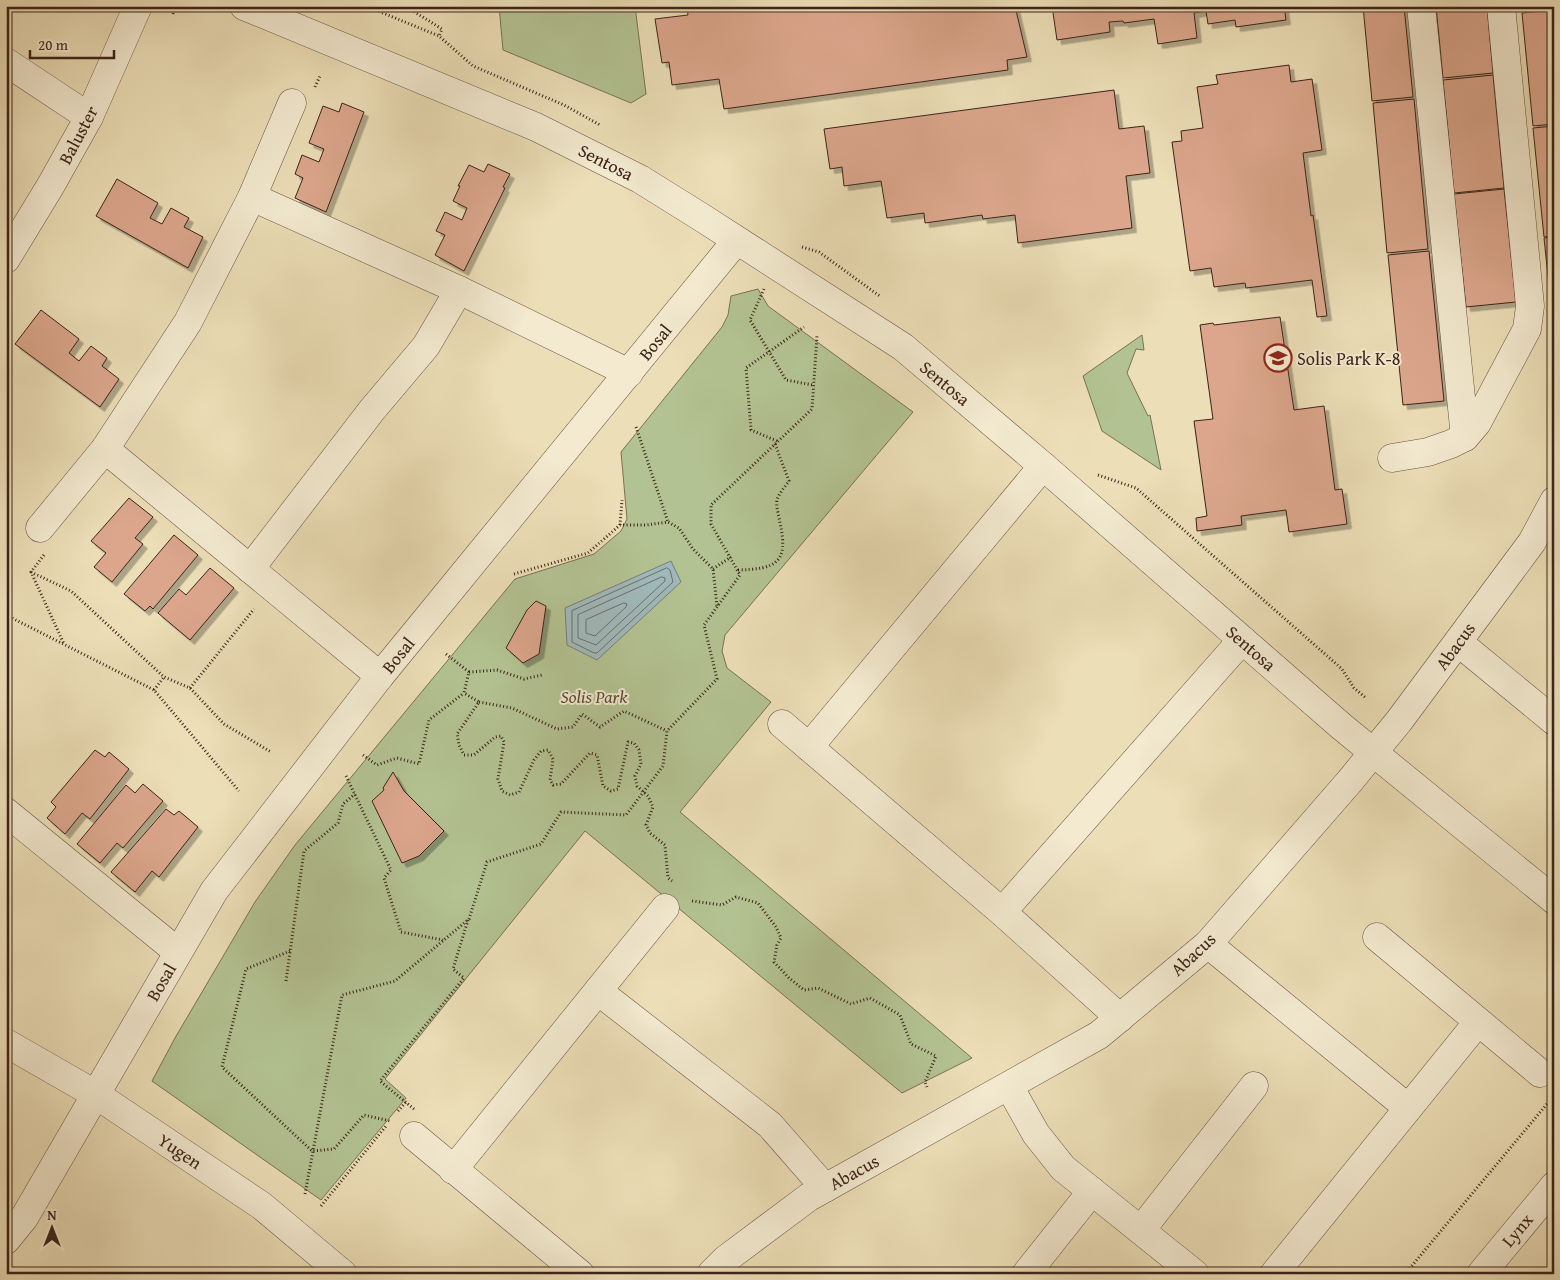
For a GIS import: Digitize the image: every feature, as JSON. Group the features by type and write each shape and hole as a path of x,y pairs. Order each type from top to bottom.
{"street":[{"name":"Baluster","path":"6,259 51,185 89,117 138,6"},
{"name":"Sentosa","path":"244,6 536,127 640,180 903,347 1043,466 1341,726 1554,900"},
{"path":"1421,6 1465,437"},
{"path":"1392,458 1428,452 1465,437 1477,423 1527,329 1530,306 1501,6"},
{"path":"6,62 89,117"},
{"path":"40,528 105,449 188,322 252,197 292,104"},
{"path":"252,197 459,290 629,373"},
{"name":"Bosal","path":"6,1240 24,1218 214,891 380,676 736,241"},
{"path":"250,569 372,410 426,346 459,290"},
{"path":"105,449 380,676"},
{"path":"809,747 1043,466"},
{"name":"Abacus","path":"711,1274 726,1259 809,1197 1100,1036 1208,944 1349,782 1399,721 1532,542 1554,501"},
{"path":"1002,912 1242,640"},
{"path":"1458,642 1554,721"},
{"path":"782,724 1002,912 1120,1018"},
{"path":"6,812 178,952"},
{"path":"454,1170 598,991 676,898"},
{"path":"1377,937 1478,1022 1547,1085"},
{"path":"1208,944 1408,1108"},
{"path":"598,991 770,1125 826,1188"},
{"path":"1274,1274 1478,1022"},
{"name":"Yugen","path":"6,1043 95,1094 262,1206 343,1274"},
{"path":"1009,1086 1036,1134 1063,1168 1195,1274"},
{"path":"1141,1230 1254,1086"},
{"path":"414,1136 580,1274"},
{"name":"Lynx","path":"1481,1274 1554,1186"},
{"path":"1026,1274 1092,1191"}],"path":[{"path":"173,14 176,6"},
{"path":"405,6 442,29 440,36"},
{"path":"767,283 750,320 786,380 814,385"},
{"path":"738,570 759,570 770,566 778,560 782,553 783,536 777,506 778,498 789,481 776,443 751,430 746,368 804,327"},
{"path":"414,1136 419,1114 380,1081 464,978 454,969 487,862 541,844 561,812 626,815 663,766 667,731 717,679 704,625 740,575 711,524 711,505 812,409 817,336"},
{"path":"636,427 668,522"},
{"path":"620,525 622,500"},
{"path":"514,574 588,554 620,525 646,525 668,522 679,528 693,549 713,569 717,606"},
{"path":"31,572 45,554 40,528"},
{"path":"713,569 730,557"},
{"path":"31,572 64,644"},
{"path":"31,572 71,591 164,677 190,688 224,724 270,752"},
{"path":"190,688 272,587"},
{"path":"6,614 154,690 239,791"},
{"path":"446,654 469,672 497,670 524,679 542,675"},
{"path":"363,755 377,765 397,758 419,764 429,720 464,693 469,672"},
{"path":"154,690 164,677"},
{"path":"464,693 479,702 512,708 557,729 573,727 582,714 600,727 624,711 667,731"},
{"path":"479,702 457,734 459,745 464,755 474,755 495,736 501,736 504,742 498,779 502,791 510,795 519,792 534,760 541,751 548,750 553,759 550,780 553,785 561,784 590,753 597,755 603,786 611,791 618,789 628,742 634,743 639,750 641,764 635,776 637,786 644,792 653,807 646,825 650,833 665,844 668,878 676,898 722,905 736,897 758,903 776,927 780,938 774,962 804,990 818,988 851,1004 870,998 900,1015 911,1044 936,1056 926,1082 927,1087"},
{"path":"346,776 391,870 384,878 401,932 443,940"},
{"path":"286,981 304,851 338,823 343,804 355,794"},
{"path":"305,1194 342,995 395,981 469,919"},
{"path":"290,951 246,969 222,1067 312,1151 334,1149 364,1115 390,1121"},
{"path":"1405,1274 1547,1085"},
{"path":"320,1206 406,1102"}],"green space":[{"path":"499,6 635,6 646,94 631,103 503,50"},
{"name":"Solis Park","path":"758,289 768,306 913,412 725,635 722,651 727,668 771,702 680,812 972,1058 902,1093 585,831 385,1079 406,1098 321,1200 152,1081 175,1038 255,902 295,845 515,579 594,554 621,531 627,519 621,452 722,327 728,315 731,296"},
{"path":"1142,335 1144,350 1136,349 1127,373 1148,416 1150,415 1161,470 1102,431 1083,376"}],"water":[{"path":"671,561 681,582 597,660 567,645 565,608"}],"building":[{"path":"703,6 1015,6 1027,57 1007,60 1008,70 724,109 719,79 672,85 669,62 662,63 655,19 688,15 687,8"},
{"path":"1052,6 1284,6 1286,20 1236,27 1235,20 1208,24 1206,11 1194,13 1197,38 1158,44 1154,19 1124,23 1123,21 1109,22 1110,32 1057,40"},
{"path":"1363,6 1404,6 1413,97 1372,101"},
{"path":"1436,6 1487,6 1493,73 1443,78"},
{"path":"1554,10 1554,124 1533,126 1522,13"},
{"path":"1289,65 1291,82 1312,79 1322,150 1303,153 1327,316 1317,317 1312,280 1246,288 1245,283 1214,287 1211,268 1190,271 1172,142 1182,141 1181,131 1203,128 1197,87 1218,84 1216,75"},
{"path":"1493,75 1504,188 1454,193 1443,80"},
{"path":"1114,90 1119,129 1144,126 1150,173 1126,176 1132,228 1018,243 1015,215 983,219 982,215 925,223 924,213 887,218 881,181 844,186 842,167 830,169 824,129"},
{"path":"1414,99 1428,249 1387,253 1373,103"},
{"path":"342,103 364,112 326,212 295,198 303,178 295,174 302,155 319,162 324,149 309,143 323,106 339,112"},
{"path":"1554,126 1554,236 1544,237 1533,128"},
{"path":"488,164 510,174 464,271 435,255 445,235 436,231 445,212 462,220 467,208 453,201 460,186 458,186 469,165 484,172"},
{"path":"117,179 158,203 150,218 162,224 171,208 189,218 184,227 203,237 188,268 96,216"},
{"path":"1504,189 1516,302 1466,307 1454,194"},
{"path":"1554,237 1554,304 1551,305 1544,238"},
{"path":"1429,251 1444,401 1403,405 1388,255"},
{"path":"41,310 79,339 69,353 79,361 91,346 107,358 102,366 119,379 100,407 15,344"},
{"path":"1280,317 1294,410 1324,406 1335,490 1342,489 1347,524 1289,532 1286,510 1241,516 1242,525 1197,531 1196,518 1207,516 1194,421 1213,419 1200,325"},
{"path":"129,498 153,517 135,538 143,544 112,582 94,567 106,553 91,541"},
{"path":"174,535 198,555 153,609 150,606 145,611 124,594"},
{"path":"210,568 234,588 190,640 158,613 179,589 186,595"},
{"path":"536,601 546,606 539,654 523,663 506,648 527,610"},
{"path":"95,750 105,757 109,752 129,769 90,819 82,813 65,834 47,818 56,807 51,802"},
{"path":"393,772 404,791 444,831 419,856 402,863 372,801 384,790 383,788"},
{"path":"143,784 163,801 123,848 117,843 100,863 77,844 126,785 135,793"},
{"path":"166,809 174,815 179,811 198,827 159,877 152,871 135,892 111,872"}],"place":[{"name":"Solis Park K-8","path":"1278,358"}]}
